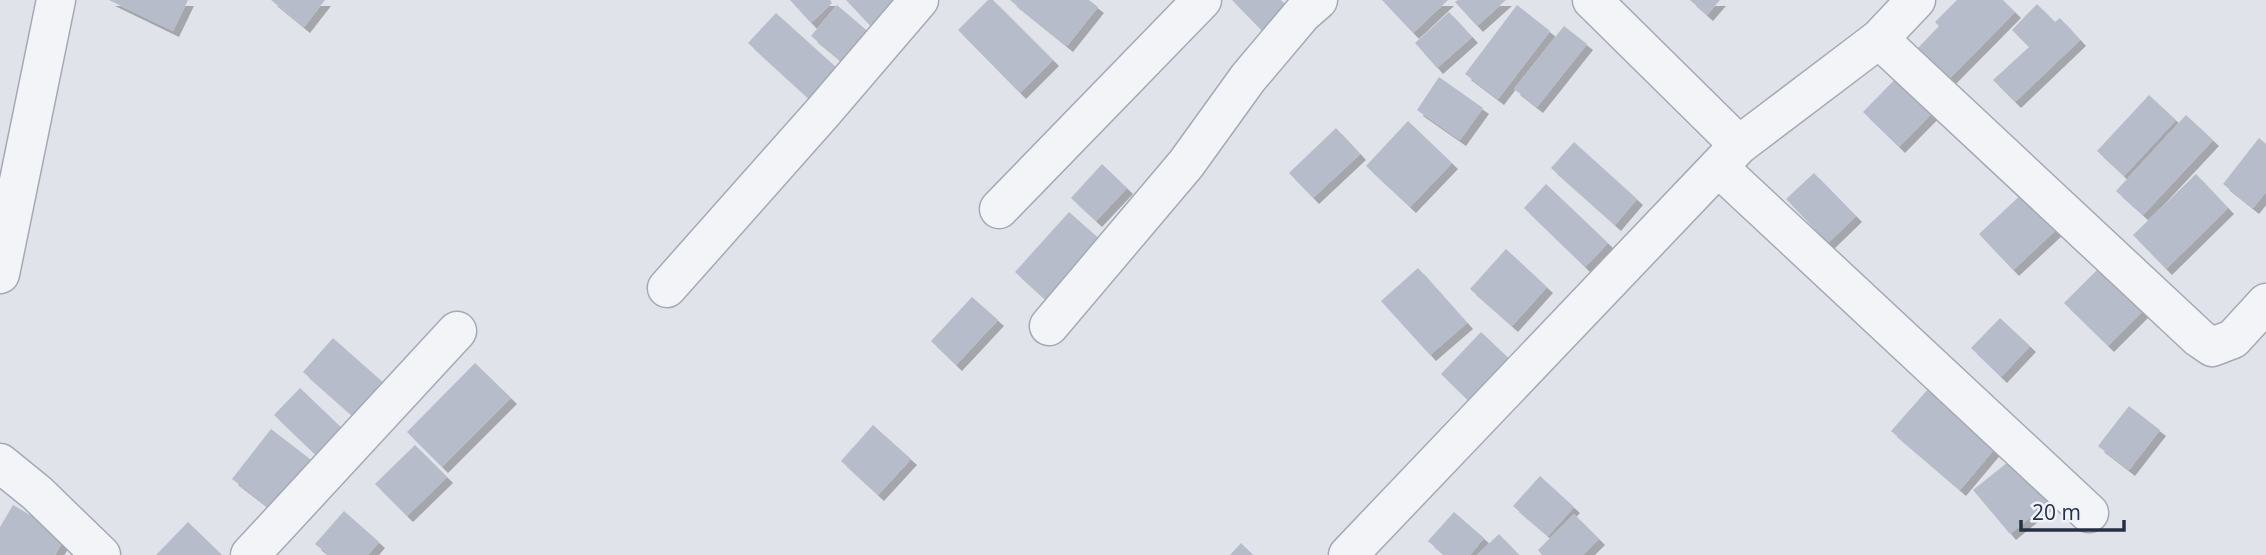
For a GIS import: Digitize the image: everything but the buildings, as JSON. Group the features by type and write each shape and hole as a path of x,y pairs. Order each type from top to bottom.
{"street":[{"path":"0,274 56,0"},
{"path":"667,288 919,0"},
{"path":"999,209 1202,0"},
{"path":"1049,326 1186,164 1248,78 1302,14 1318,0"},
{"path":"1592,0 1729,156 2089,513"},
{"path":"1348,555 1729,156 1879,39 1916,0"},
{"path":"1879,39 2199,338 2213,347 2233,339 2266,303"},
{"path":"250,555 457,331"},
{"path":"0,463 37,493 101,555"}]}
